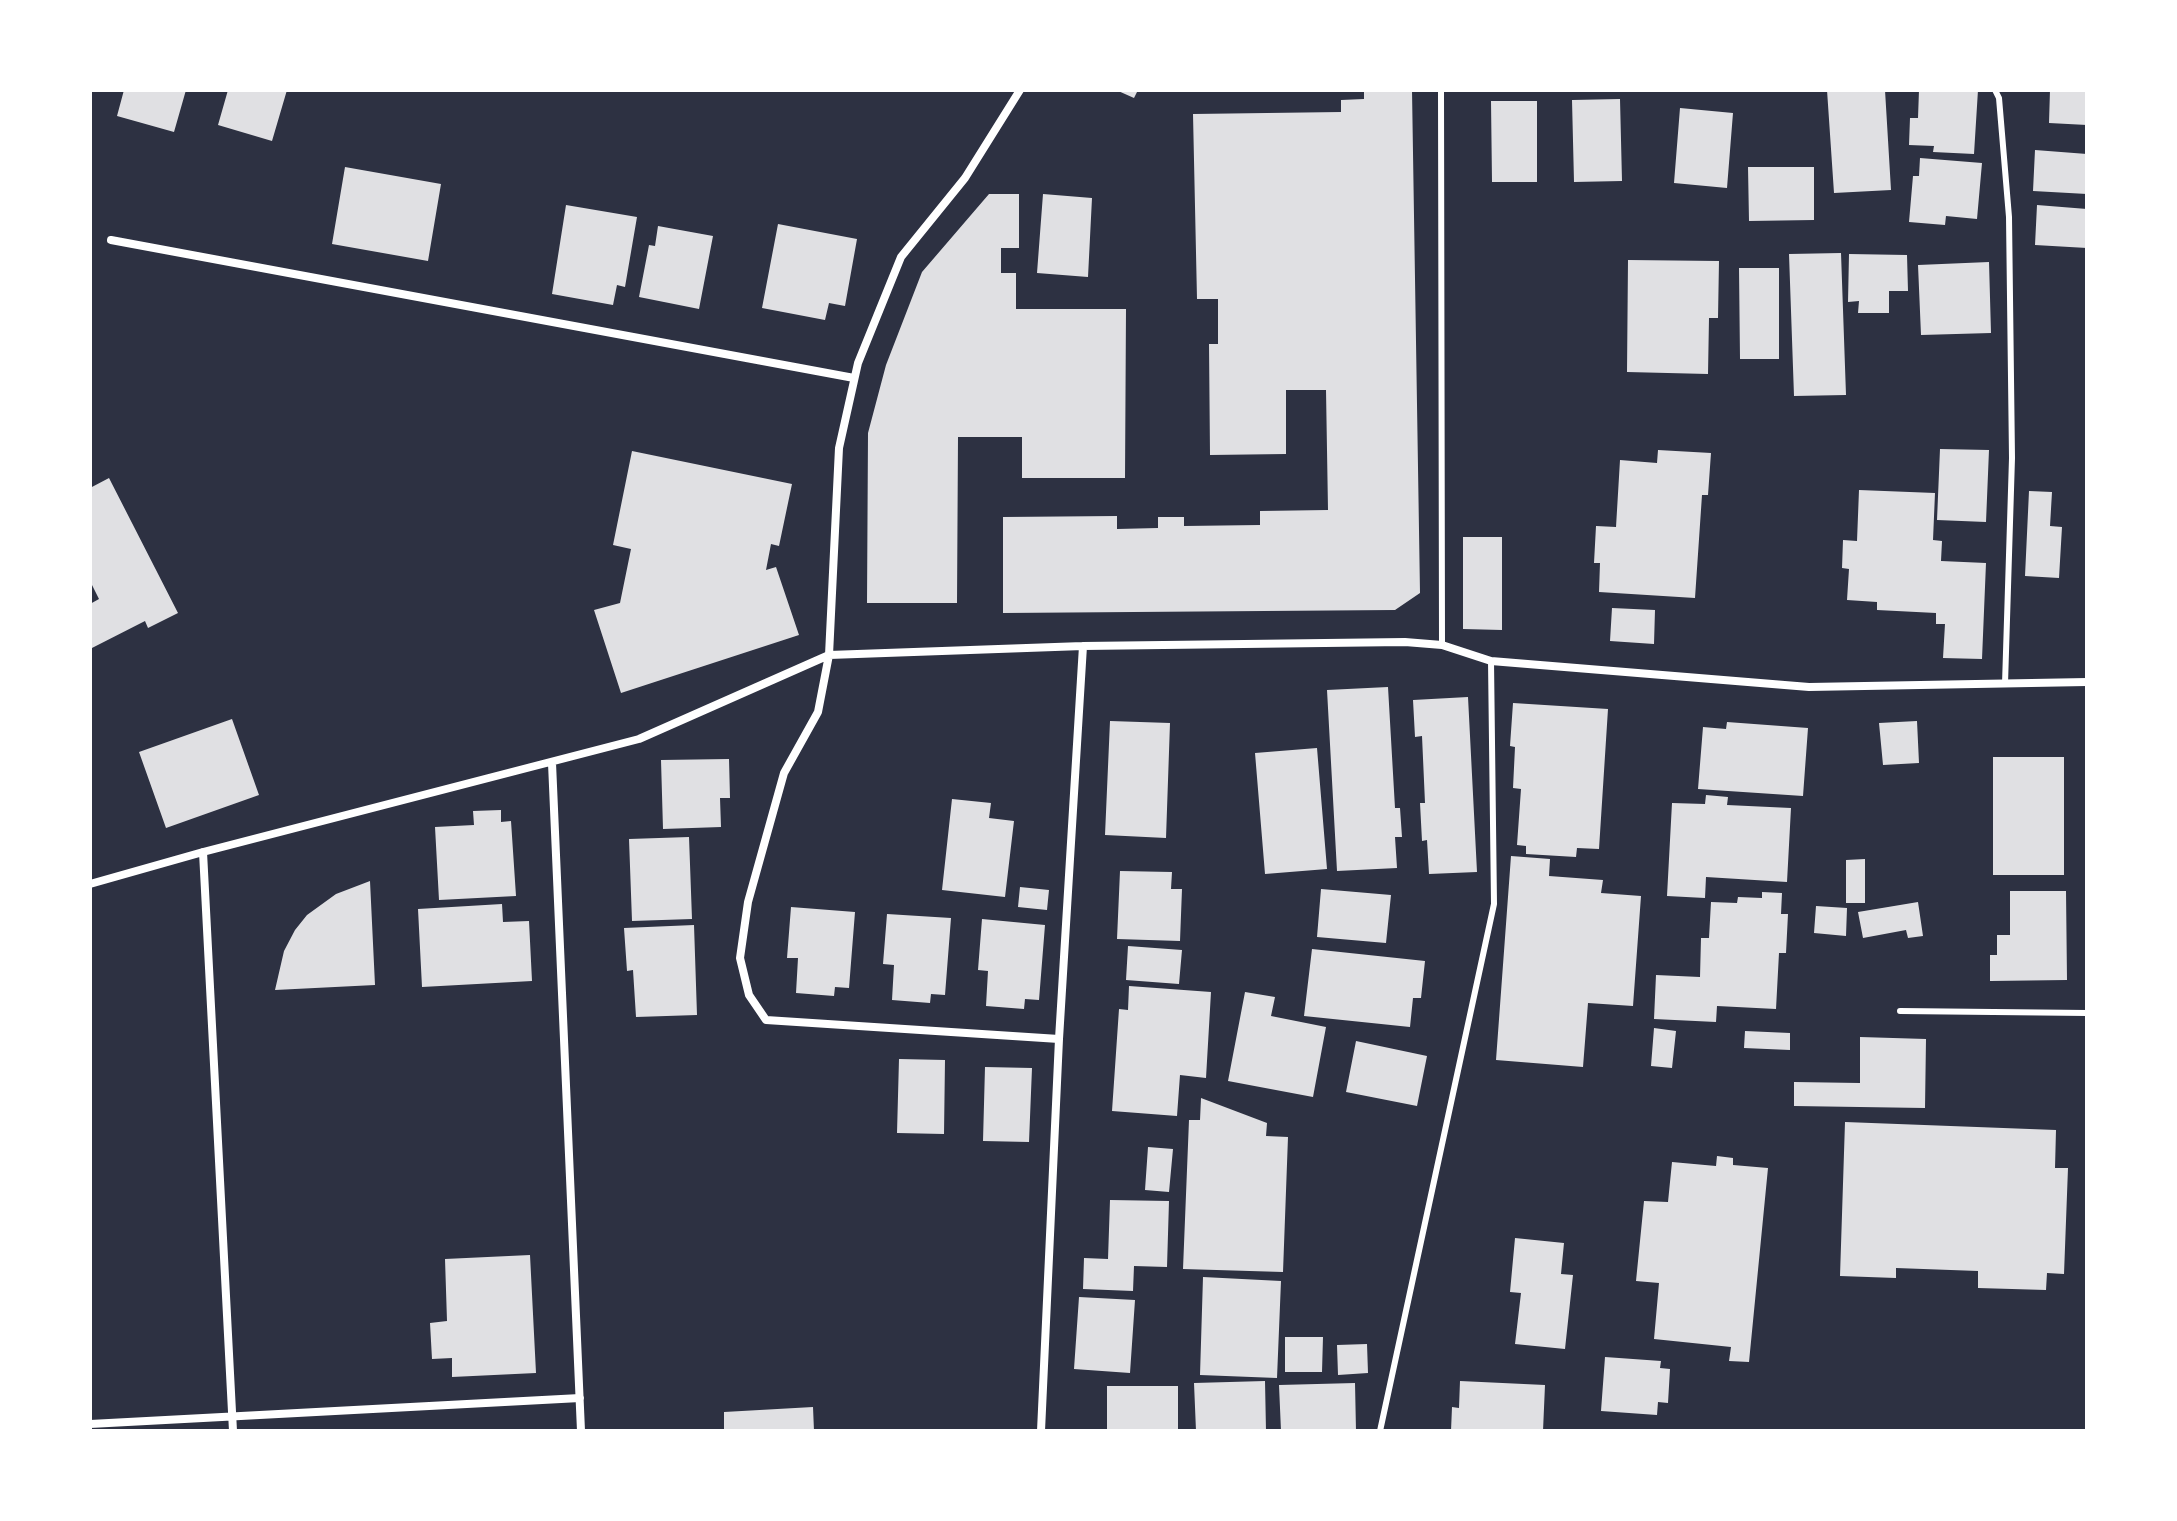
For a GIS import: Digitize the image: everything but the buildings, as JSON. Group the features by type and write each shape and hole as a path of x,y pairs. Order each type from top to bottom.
{"street":[{"path":"1020,90 965,178 901,257 858,363 839,448 829,655 818,712 784,773 748,902 740,958 749,995 766,1020 1059,1039"},
{"path":"111,240 854,378"},
{"path":"90,884 639,739 829,655 1083,646 1405,642 1442,645 1491,661 1809,687 2087,682"},
{"path":"1041,1431 1059,1039 1083,646"},
{"path":"552,763 581,1431"},
{"path":"203,852 233,1431"},
{"path":"90,1424 580,1398"}],"lane":[{"path":"1441,90 1442,645"},
{"path":"1995,90 1999,98 2009,217 2012,443 2005,684"},
{"path":"1380,1431 1494,904 1491,661"},
{"path":"1900,1011 2087,1013"}]}
